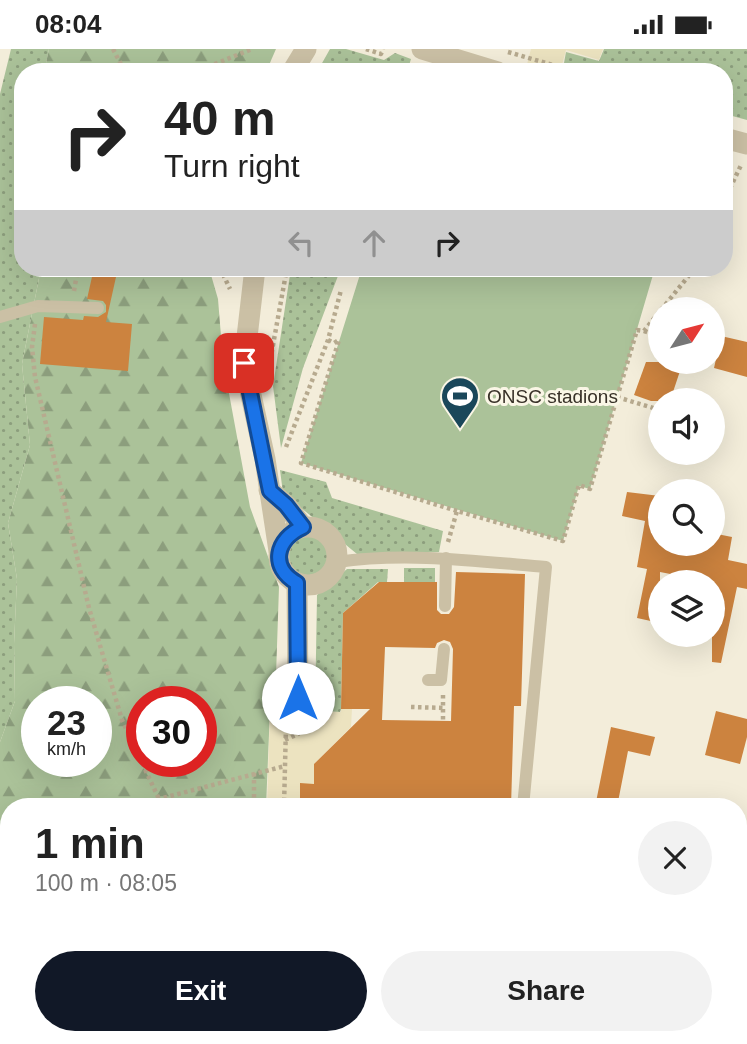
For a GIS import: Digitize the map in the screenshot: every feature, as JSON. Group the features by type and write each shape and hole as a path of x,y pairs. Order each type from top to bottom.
{"street":[{"path":"422,49 468,63"},
{"path":"254,277 244,363 270,491 279,551 283,571 297,583 317,584 326,579 337,562 336,547 331,538 316,528 303,527 291,533 279,551"},
{"path":"270,491 286,505 303,527"},
{"path":"293,706 297,583"}],"lane":[{"path":"0,317 38,306 98,308"},
{"path":"337,562 372,557 446,558 546,567 524,798"},
{"path":"445,606 446,558"},
{"path":"434,680 443,649"}],"path":[{"path":"217,63 252,49"},
{"path":"366,49 381,54 383,49"},
{"path":"497,49 546,63"},
{"path":"733,181 746,151"},
{"path":"270,379 268,366 286,277"},
{"path":"671,297 688,277"},
{"path":"285,450 328,341 341,290"},
{"path":"38,306 32,347 35,377 89,608 122,720 159,798"},
{"path":"643,331 648,325"},
{"path":"328,341 334,343 339,340 302,463 563,541 579,485 590,489 637,330 648,333"},
{"path":"617,397 648,406"},
{"path":"446,558 457,511"},
{"path":"434,680 445,708 443,721"},
{"path":"284,798 286,725 293,706"},
{"path":"285,740 298,734 293,706"},
{"path":"411,707 445,708"},
{"path":"163,798 285,766"},
{"path":"254,773 254,798"}],"green space":[{"path":"11,49 49,49 46,63 14,63 14,277 39,277 22,364 30,445 8,523 17,579 15,701 0,742 0,94"},
{"path":"49,49 276,49 270,63 46,63"},
{"path":"330,49 346,49 384,60 395,53 411,59 410,63 322,63"},
{"path":"604,49 747,49 747,120 733,116 733,63 564,63 566,52 599,61"},
{"path":"39,277 212,277 218,299 223,361 250,507 279,587 275,705 270,710 266,798 0,798 0,742 15,701 17,579 8,523 30,445 22,364"},
{"path":"290,277 338,277 303,368 281,448 273,386"},
{"name":"ONSC stadions","path":"359,277 652,277 590,489 579,486 563,541 301,463"},
{"path":"280,470 326,482 332,498 443,531 439,552 357,554 283,493"},
{"path":"308,536 323,542 329,557 323,572 308,578 293,572 287,557 293,542"},
{"path":"404,568 435,568 435,582 404,582"},
{"path":"347,569 388,569 387,582 378,582 343,613 341,709 340,712 315,711 317,595"}],"shaded area":[{"path":"531,49 603,49 599,60 566,50 562,63 527,63"},
{"path":"341,709 352,709 351,727 314,764 314,784 300,784 300,798 267,798 270,710 341,712"}],"building":[{"path":"92,277 116,277 106,322 132,324 128,371 40,364 44,317 83,320 84,316 98,317 106,312 103,301 87,299"},
{"path":"725,337 747,342 747,377 725,371"},
{"path":"646,362 648,375 679,375 674,388 648,388 648,400 634,395"},
{"path":"627,492 648,495 648,556 725,556 725,536 732,537 728,560 747,564 747,589 737,587 725,644 725,570 648,570 648,620 637,618 647,569 637,567 645,521 622,516"},
{"path":"456,572 525,574 521,706 514,706 511,798 300,798 300,783 314,784 314,764 370,709 341,709 343,613 379,582 437,582 437,610 441,614 449,614 454,607","holes":["444,640 450,642 453,649 451,721 382,720 385,647 435,648 437,643"]},
{"path":"712,647 724,647 721,663 712,662"},
{"path":"716,711 747,719 747,737 740,764 705,755"},
{"path":"611,727 655,737 650,756 628,751 619,798 597,798"}],"place":[{"name":"ONSC stadions","path":"460,430"}],"route":[{"path":"244,363 270,491 286,505 303,527 284,540 279,551 283,571 297,583 298,698"}]}
